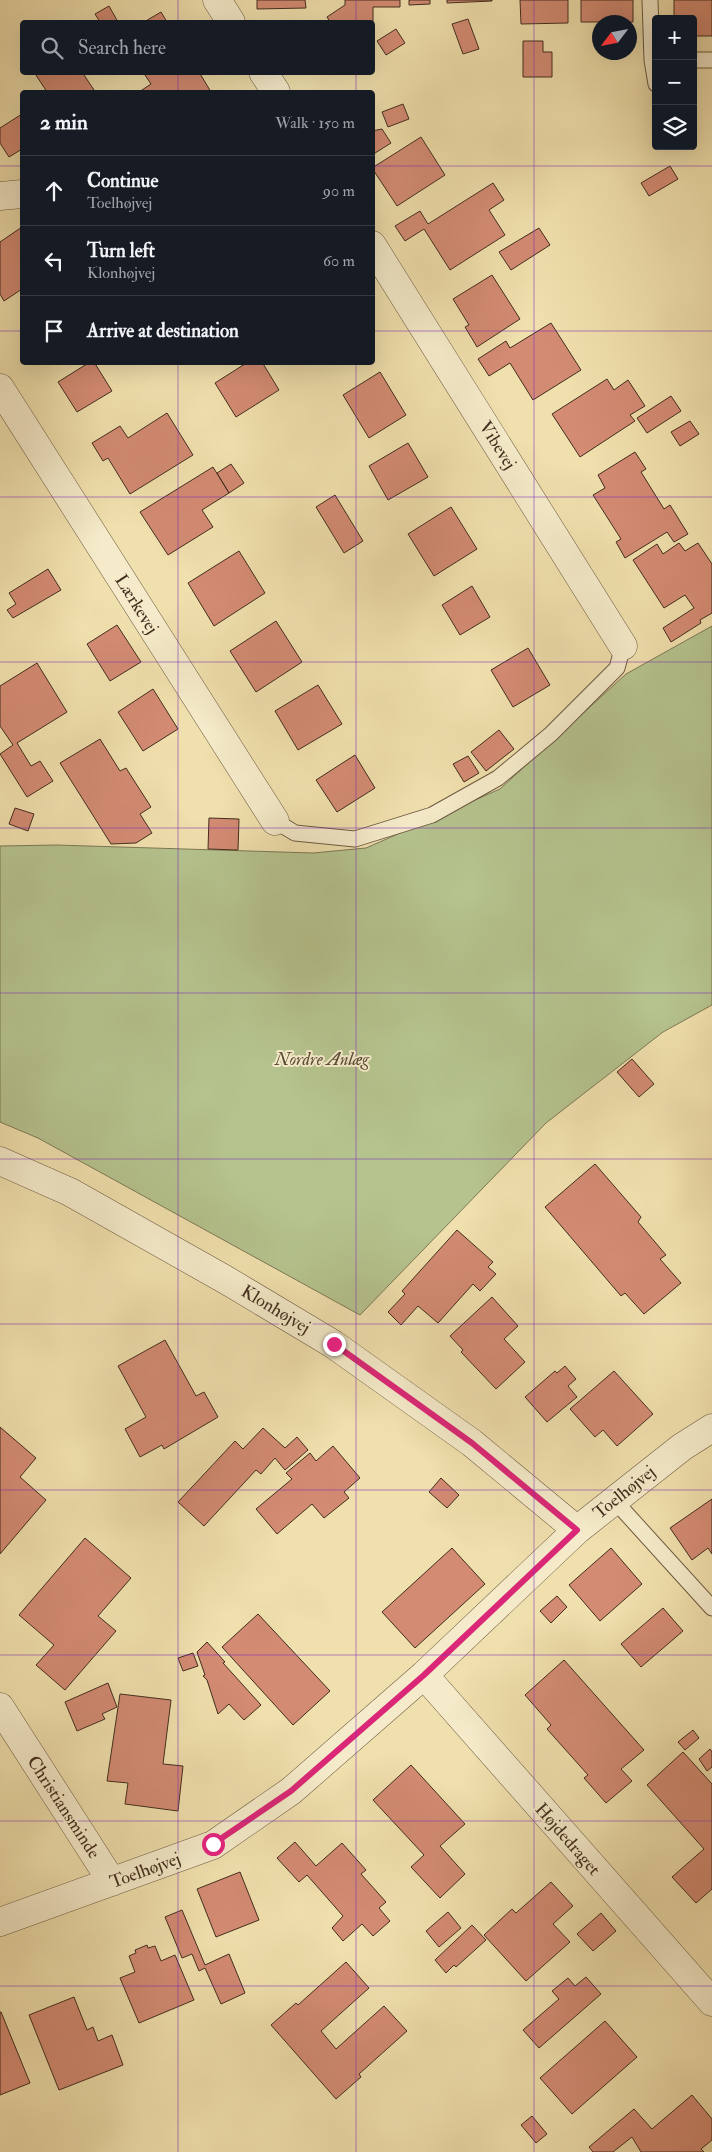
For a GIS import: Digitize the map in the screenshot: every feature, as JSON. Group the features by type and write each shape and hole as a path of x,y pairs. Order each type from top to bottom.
{"street":[{"path":"217,0 230,20"},
{"path":"265,75 275,90"},
{"path":"0,196 20,194"},
{"name":"Vibevej","path":"375,250 623,646"},
{"name":"Lærkevej","path":"0,388 275,821"},
{"name":"Klonhøjvej","path":"0,1161 70,1192 226,1280 334,1344 472,1443 577,1530"},
{"name":"Toelhøjvej","path":"0,1922 213,1844 291,1791 424,1675 577,1530 682,1446 712,1428"},
{"name":"Højdedraget","path":"424,1675 712,2002"},
{"name":"Christiansminde","path":"0,1707 112,1882"}],"lane":[{"path":"650,0 652,30"},
{"path":"697,60 712,60"},
{"path":"275,821 295,833 355,839 432,815 498,778 551,734 617,668 623,646"},
{"path":"614,1500 712,1608"}],"green space":[{"name":"Nordre Anlæg","path":"712,626 712,1005 663,1032 546,1123 360,1315 38,1138 0,1122 0,846 56,845 313,853 366,848 500,789 626,674"}],"building":[{"path":"257,0 305,0 306,8 257,9"},
{"path":"345,0 400,0 400,7 373,7 373,20 329,20 327,17 345,5"},
{"path":"409,0 430,0 430,4 409,5"},
{"path":"447,0 492,0 492,1 447,3"},
{"path":"520,0 568,0 568,23 521,24"},
{"path":"581,0 633,0 633,15 592,15 592,22 581,22"},
{"path":"674,0 712,0 712,36 697,36 697,15 674,15"},
{"path":"109,6 117,20 99,20 95,14"},
{"path":"161,12 166,20 147,20"},
{"path":"468,19 479,49 463,54 452,24"},
{"path":"396,29 405,43 386,55 377,41"},
{"path":"523,41 543,41 543,52 552,52 552,77 523,77"},
{"path":"36,75 84,75 94,90 46,90"},
{"path":"145,75 201,75 210,90 142,90 151,84"},
{"path":"403,104 409,119 388,127 382,112"},
{"path":"20,115 20,150 9,157 0,143 0,128"},
{"path":"382,129 391,143 375,153 375,130"},
{"path":"421,137 445,175 397,206 375,173 375,166"},
{"path":"670,166 678,179 649,196 641,183"},
{"path":"493,183 504,200 489,210 505,235 450,270 424,229 405,241 395,226 420,211 428,224"},
{"path":"20,228 20,290 4,301 0,294 0,242"},
{"path":"539,228 550,245 511,270 499,252"},
{"path":"492,275 520,319 477,347 465,327 469,325 453,299"},
{"path":"551,323 581,370 533,400 510,363 489,376 478,359 506,341 510,348"},
{"path":"85,365 96,365 112,391 77,412 58,382"},
{"path":"243,365 264,365 279,390 236,417 215,383"},
{"path":"380,372 406,415 369,438 343,395"},
{"path":"607,379 614,390 628,380 645,406 630,415 635,421 580,457 552,414"},
{"path":"671,396 681,411 647,433 637,418"},
{"path":"167,413 193,455 130,494 108,458 103,461 92,443 120,426 128,438"},
{"path":"690,421 699,434 680,446 671,432"},
{"path":"408,443 428,477 388,500 369,466"},
{"path":"635,452 646,469 641,472 664,509 670,505 688,534 674,542 667,532 625,558 616,542 621,539 593,495 605,488 598,475"},
{"path":"231,464 244,483 229,493 217,473"},
{"path":"213,467 229,493 202,510 213,527 168,555 140,512"},
{"path":"335,495 363,541 344,553 316,507"},
{"path":"451,507 477,549 434,576 408,534"},
{"path":"679,543 685,551 698,543 712,564 712,613 700,620 701,623 671,642 663,628 694,608 685,595 664,608 633,560 657,544 663,554"},
{"path":"239,551 265,593 214,626 188,583"},
{"path":"48,569 61,590 13,618 7,610 16,604 9,593"},
{"path":"472,586 490,617 460,635 442,605"},
{"path":"276,621 302,662 256,692 230,651"},
{"path":"117,625 141,662 110,681 87,644"},
{"path":"528,648 550,685 513,707 491,670"},
{"path":"37,663 67,712 17,743 31,766 40,761 53,781 27,797 0,754 13,745 0,726 0,686"},
{"path":"318,685 342,724 298,750 275,711"},
{"path":"153,689 178,729 143,751 118,712"},
{"path":"499,730 514,749 486,771 471,752"},
{"path":"100,739 120,771 126,768 151,807 140,814 152,833 136,843 111,844 60,763"},
{"path":"355,755 375,788 337,812 316,780"},
{"path":"468,756 479,773 464,782 453,764"},
{"path":"15,808 34,814 28,831 9,824"},
{"path":"209,818 239,819 238,850 208,849"},
{"path":"632,1059 654,1084 639,1097 617,1072"},
{"path":"595,1164 641,1217 638,1222 666,1255 660,1259 681,1283 644,1314 625,1293 621,1296 545,1207"},
{"path":"457,1230 493,1262 488,1267 496,1274 480,1291 473,1284 438,1323 418,1306 401,1325 388,1312 405,1294 402,1291"},
{"path":"492,1297 518,1326 504,1339 525,1362 496,1389 461,1352 463,1350 450,1336"},
{"path":"165,1340 196,1396 204,1392 218,1417 164,1449 162,1445 140,1457 125,1429 146,1417 118,1366"},
{"path":"565,1366 576,1379 568,1386 577,1397 547,1422 525,1397 555,1371 557,1373"},
{"path":"614,1371 653,1414 617,1446 603,1430 595,1437 570,1409"},
{"path":"0,1427 36,1458 20,1477 46,1500 0,1554"},
{"path":"263,1428 285,1448 297,1437 308,1450 285,1470 275,1458 261,1474 256,1470 204,1526 178,1502 235,1441 243,1449"},
{"path":"333,1446 360,1478 344,1492 349,1498 324,1518 312,1504 277,1534 256,1509 292,1479 286,1473 310,1453 316,1461"},
{"path":"441,1478 459,1495 447,1508 429,1492"},
{"path":"712,1499 712,1554 708,1548 692,1560 670,1528"},
{"path":"85,1538 131,1578 98,1616 116,1631 65,1690 36,1665 54,1645 19,1615"},
{"path":"452,1548 485,1584 415,1648 382,1612"},
{"path":"611,1548 642,1584 600,1621 569,1585"},
{"path":"557,1596 567,1607 551,1623 540,1611"},
{"path":"663,1608 683,1631 641,1667 621,1644"},
{"path":"258,1614 330,1691 293,1725 222,1647"},
{"path":"207,1642 225,1662 223,1663 261,1705 244,1720 229,1704 218,1714 207,1680 203,1676 205,1675 197,1652"},
{"path":"193,1653 198,1666 183,1671 178,1658"},
{"path":"564,1660 644,1750 621,1769 632,1781 606,1803 584,1778 588,1775 547,1729 551,1725 525,1695"},
{"path":"108,1683 117,1707 102,1714 105,1719 77,1731 65,1702"},
{"path":"120,1694 171,1700 163,1764 183,1766 178,1811 125,1804 128,1783 107,1781"},
{"path":"693,1730 699,1738 685,1750 678,1742"},
{"path":"710,1749 712,1752 712,1767 707,1771 699,1759"},
{"path":"683,1752 712,1784 712,1889 696,1903 672,1877 704,1849 647,1785"},
{"path":"411,1765 465,1824 440,1846 465,1874 440,1898 411,1867 424,1855 373,1800"},
{"path":"295,1842 316,1866 342,1843 366,1870 361,1874 386,1902 379,1908 390,1921 373,1936 362,1924 343,1941 332,1928 343,1916 307,1875 299,1882 277,1858"},
{"path":"240,1872 259,1920 216,1937 197,1889"},
{"path":"551,1882 573,1906 553,1924 570,1942 526,1981 484,1935 512,1909 516,1913"},
{"path":"182,1910 205,1965 229,1954 245,1993 221,2004 205,1968 199,1971 192,1954 182,1958 165,1917"},
{"path":"448,1912 461,1928 439,1947 426,1931"},
{"path":"601,1913 616,1931 593,1951 577,1934"},
{"path":"472,1925 486,1940 456,1967 454,1965 446,1973 435,1960"},
{"path":"147,1945 148,1948 155,1946 161,1961 175,1955 194,2000 139,2023 120,1978 135,1972 129,1956 136,1953 135,1950"},
{"path":"346,1962 369,1988 321,2031 336,2049 384,2006 407,2031 359,2074 361,2077 336,2099 271,2025 296,2003 298,2005"},
{"path":"586,1977 601,1994 539,2048 523,2030 559,1999 552,1991 568,1978 575,1986"},
{"path":"74,1997 87,2030 93,2027 98,2041 112,2035 123,2065 59,2090 29,2015"},
{"path":"0,2012 30,2083 0,2095"},
{"path":"605,2021 637,2057 572,2114 540,2078"},
{"path":"692,2095 712,2119 712,2140 701,2149 704,2152 641,2152 632,2137 613,2152 593,2152 589,2147 634,2109 652,2129"},
{"path":"532,2116 547,2134 536,2143 521,2125"}],"route":[{"path":"213,1844 291,1791 424,1675 577,1530 472,1443 334,1344"}]}
